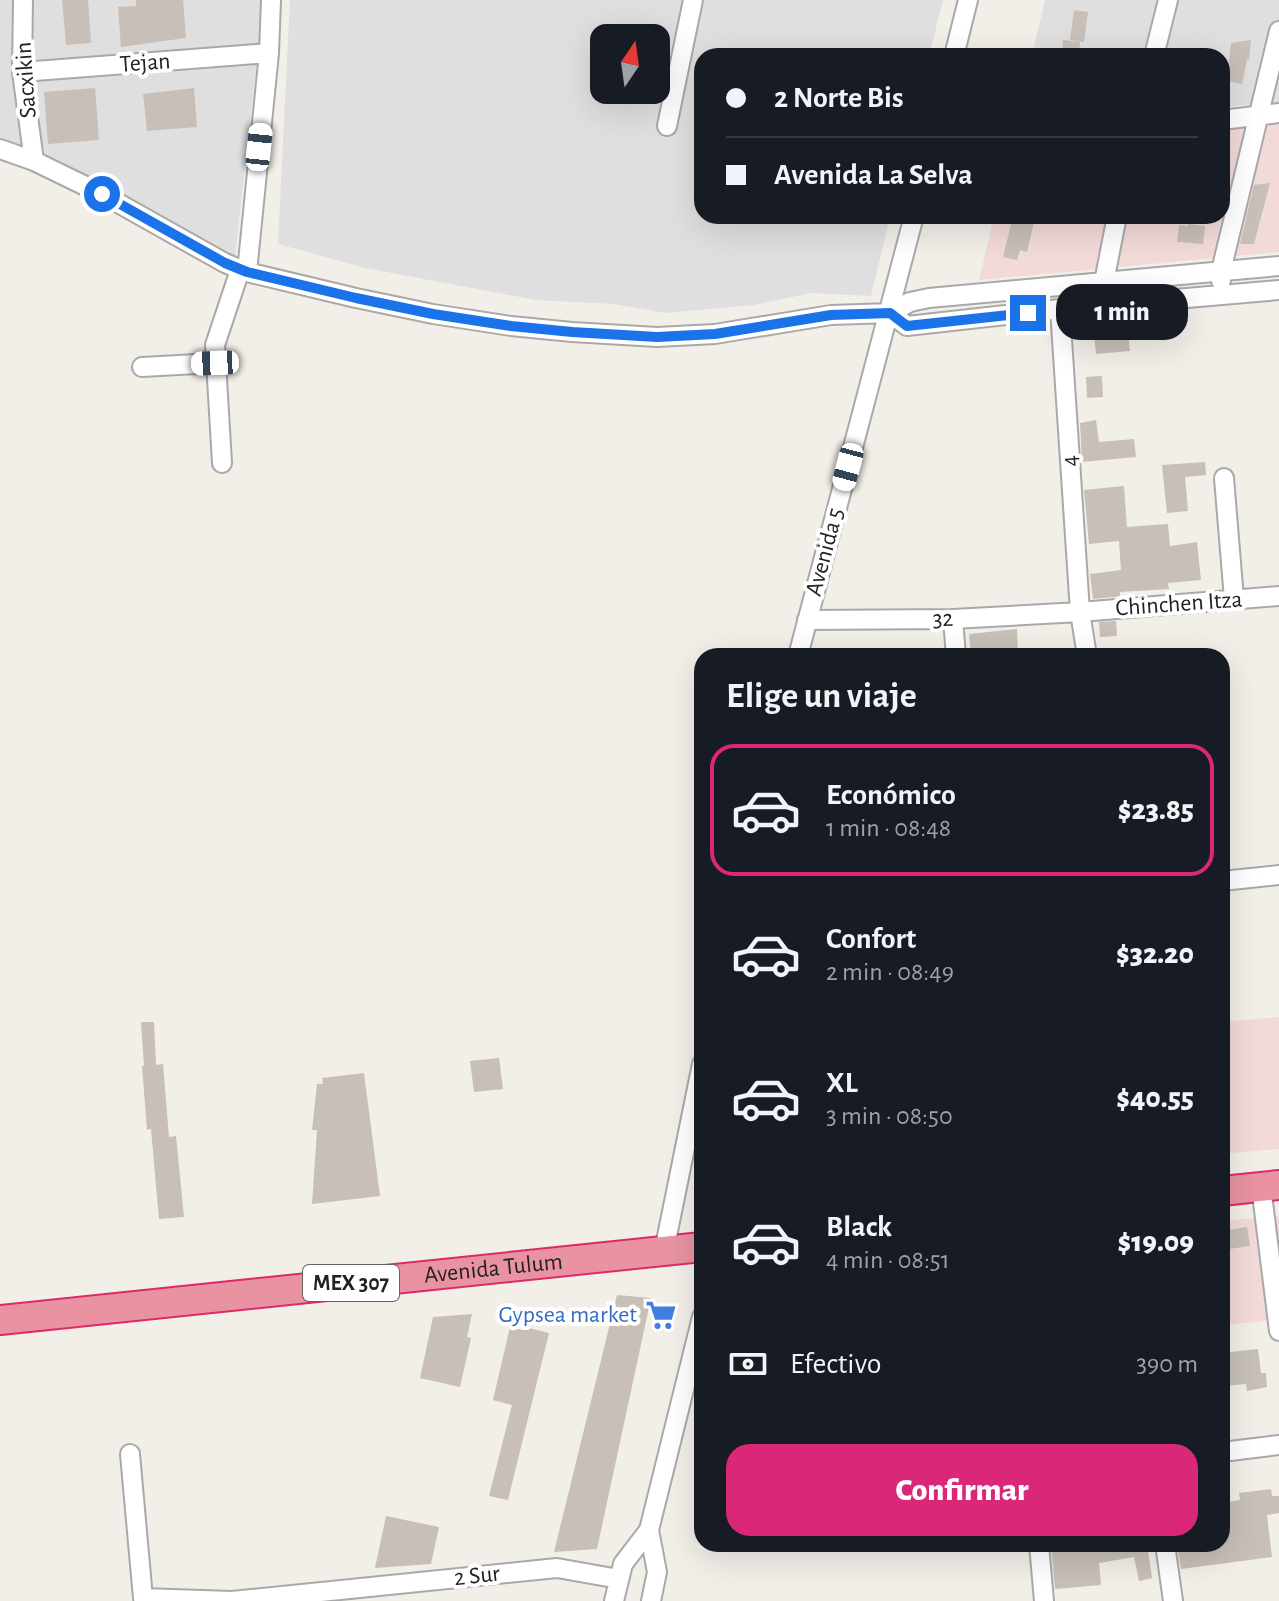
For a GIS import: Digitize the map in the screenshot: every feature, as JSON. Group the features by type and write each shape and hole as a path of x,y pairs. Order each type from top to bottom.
{"highway":[{"path":"1230,1190 1270,1186"},
{"name":"Avenida Tulum","path":"0,1320 694,1248"}],"street":[{"name":"Sacxikin","path":"23,0 22,72 34,161"},
{"path":"222,463 215,345 244,271 269,53 271,0"},
{"path":"667,126 693,0"},
{"path":"956,48 968,0"},
{"path":"1156,48 1168,0"},
{"path":"1222,295 1221,271 1279,31"},
{"name":"Tejan","path":"22,72 269,53"},
{"path":"1230,119 1279,113"},
{"path":"0,149 34,161 102,194 244,271 433,314 572,332 657,337 715,334 831,315 890,313 910,302 929,298 1279,266"},
{"name":"Avenida 5","path":"800,648 912,224"},
{"path":"1106,305 1104,282 1115,224"},
{"path":"890,313 907,326 1279,290"},
{"name":"4","path":"1060,309 1080,612 1086,648"},
{"path":"142,367 215,363"},
{"path":"1224,478 1234,599"},
{"name":"Chinchen Itza","path":"1080,612 1279,596"},
{"name":"32","path":"807,620 953,619 1080,612"},
{"path":"953,619 955,648"},
{"path":"1230,880 1279,875"},
{"path":"664,1251 694,1103"},
{"path":"1270,1186 1279,1331"},
{"path":"614,1601 623,1564 649,1530 694,1349"},
{"path":"1230,1451 1279,1445"},
{"name":"2 Sur","path":"130,1454 143,1598 232,1601 557,1568 619,1579"},
{"path":"649,1530 657,1572 651,1601"},
{"path":"1040,1552 1044,1601"},
{"path":"1166,1552 1173,1601"}],"shaded area":[{"path":"0,0 261,0 235,257 112,188 0,137"},
{"path":"290,0 943,0 931,48 694,48 694,224 888,224 871,296 812,293 753,305 666,313 613,304 536,300 365,268 278,244"},
{"path":"1045,0 1279,0 1279,102 1230,106 1230,48 1034,48"},
{"path":"1279,120 1279,252 979,280 992,224 1230,224 1230,124"},
{"path":"1279,1017 1279,1149 1230,1153 1230,1021"},
{"path":"1279,1216 1279,1320 1230,1324 1230,1220"}],"building":[{"path":"62,0 88,0 91,43 66,45"},
{"path":"136,0 183,0 186,38 121,47 118,7 136,6"},
{"path":"1074,10 1088,12 1084,42 1070,40"},
{"path":"1063,40 1080,42 1080,48 1062,48"},
{"path":"1251,40 1242,84 1230,82 1231,43"},
{"path":"95,88 99,140 48,144 44,92"},
{"path":"194,88 197,127 147,131 143,94"},
{"path":"1270,183 1254,244 1240,244 1254,185"},
{"path":"1011,224 1034,224 1027,252 1020,250 1017,260 1003,257"},
{"path":"1179,225 1205,226 1203,244 1177,242"},
{"path":"1128,332 1130,351 1096,354 1094,334"},
{"path":"1102,376 1103,397 1087,398 1086,377"},
{"path":"1096,420 1099,442 1134,439 1136,457 1082,462 1080,423"},
{"path":"1205,462 1206,475 1185,477 1188,511 1167,513 1162,465"},
{"path":"1124,486 1127,527 1168,524 1170,546 1197,542 1201,580 1168,583 1169,589 1120,592 1120,596 1093,599 1090,574 1121,570 1119,541 1089,544 1084,490"},
{"path":"1116,621 1117,636 1100,637 1099,622"},
{"path":"1017,629 1018,648 970,648 969,634"},
{"path":"141,1022 154,1022 156,1065 163,1064 169,1137 176,1136 184,1217 159,1219 151,1129 147,1130"},
{"path":"499,1058 503,1089 474,1092 470,1061"},
{"path":"364,1073 380,1196 312,1204 317,1130 312,1130 317,1084 323,1084 322,1078"},
{"path":"1247,1227 1250,1246 1230,1249 1230,1230"},
{"path":"617,1295 651,1298 597,1549 554,1552"},
{"path":"472,1314 467,1337 471,1338 460,1387 420,1378 433,1317"},
{"path":"510,1327 549,1333 508,1500 489,1496 512,1405 493,1400"},
{"path":"1258,1349 1261,1373 1266,1373 1267,1387 1247,1391 1246,1384 1230,1385 1230,1352"},
{"path":"1271,1489 1272,1496 1279,1496 1279,1513 1267,1515 1272,1557 1181,1569 1178,1552 1230,1552 1230,1502 1240,1500 1239,1493"},
{"path":"386,1516 439,1527 431,1564 375,1568"},
{"path":"1052,1552 1148,1552 1152,1578 1139,1581 1134,1557 1099,1563 1101,1585 1055,1589"}],"place":[{"name":"Gypsea market","path":"661,1315"}],"route":[{"path":"102,194 225,263 247,272 433,314 511,326 657,337 715,334 831,315 890,313 907,326 1028,313"}]}
